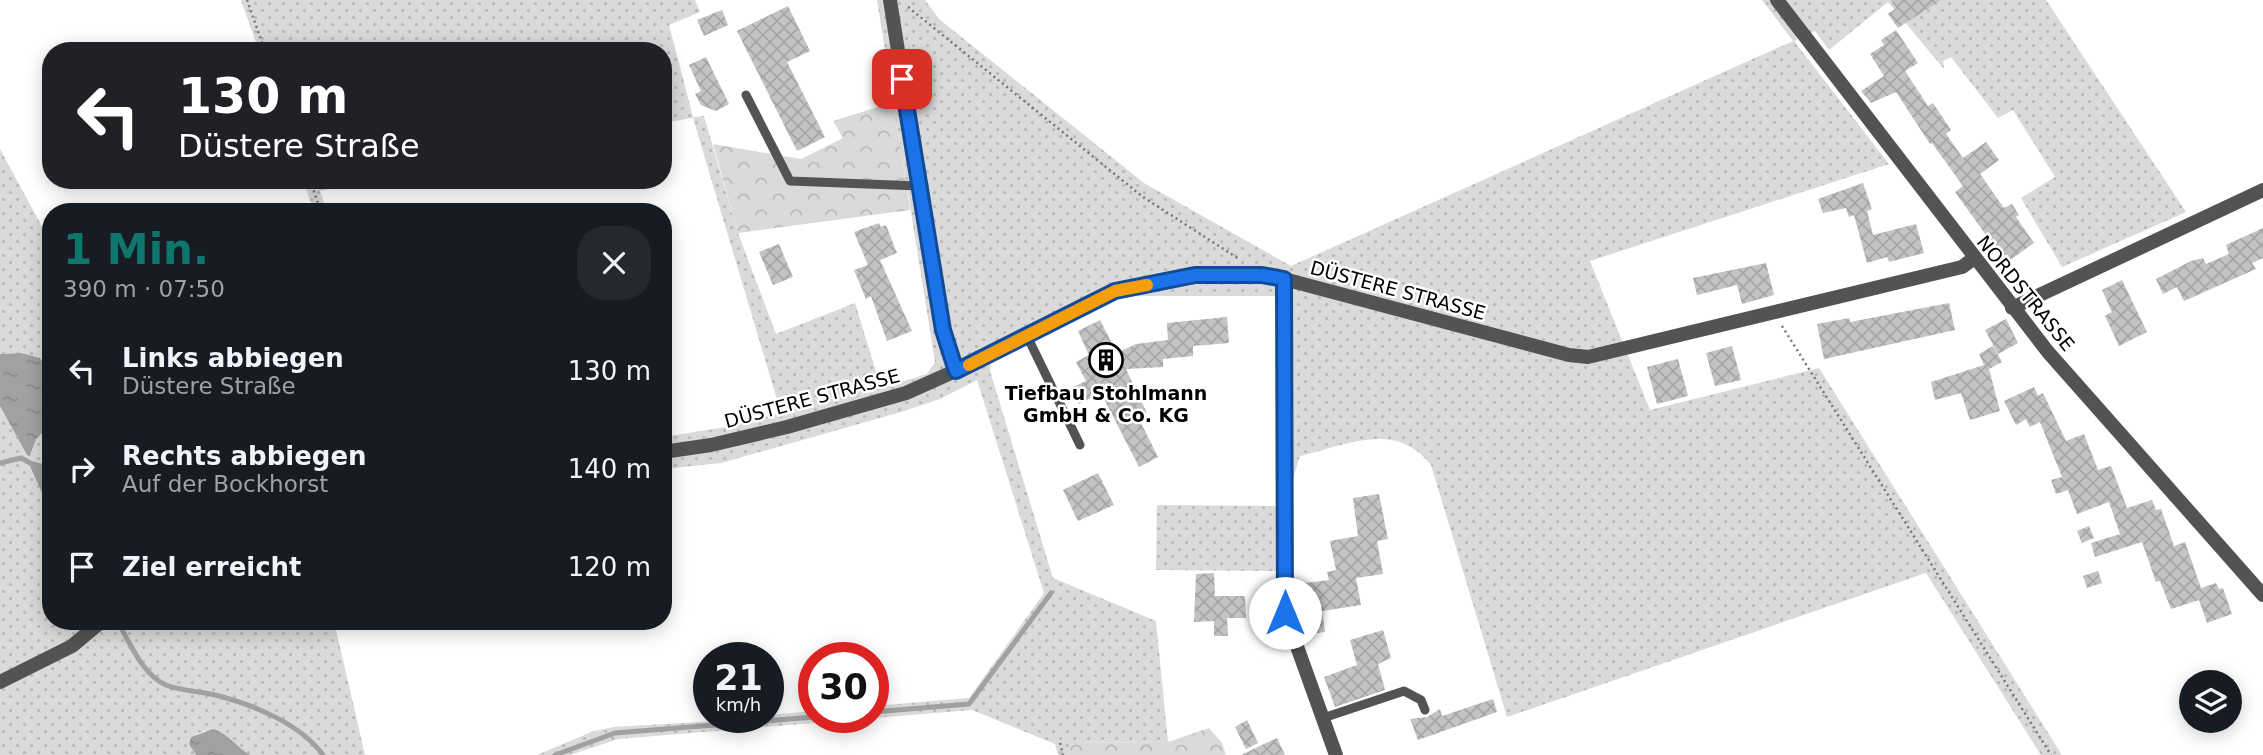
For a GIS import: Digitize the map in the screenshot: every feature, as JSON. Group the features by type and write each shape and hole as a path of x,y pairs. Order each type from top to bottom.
{"street":[{"path":"890,0 943,330 956,371"},
{"name":"NORDSTRASSE","path":"1777,0 2011,308 2263,595"},
{"path":"2011,308 2263,190"},
{"name":"DÜSTERE STRASSE","path":"672,450 749,436 893,398 1027,337 1115,291 1195,275 1262,275 1284,279 1569,355 1588,357 1962,267 1973,259"},
{"path":"1284,279 1285,613 1336,755"},
{"path":"0,682 72,646 91,630"}],"lane":[{"path":"746,95 790,181 919,186"},
{"path":"1027,337 1080,444"},
{"path":"1323,718 1404,691 1420,700 1425,710"}],"path":[{"path":"247,0 262,42"},
{"path":"900,0 1143,197 1240,261"},
{"path":"1775,314 2051,755"},
{"path":"1060,743 1063,755"}],"green space":[{"path":"241,0 695,0 700,12 669,25 693,117 704,116 738,233 776,334 855,303 881,388 927,374 935,362 877,0 925,0 939,19 1144,183 1291,266 1793,41 1762,0 2046,0 2186,212 2062,267 2021,198 2055,177 2013,110 1998,118 1951,57 1943,61 1944,69 1888,2 1829,50 1815,31 1794,41 1889,164 1590,261 1650,410 1819,368 2062,755 2041,755 1926,573 1507,717 1431,465 1417,451 1386,439 1353,442 1300,456 1284,507 1281,571 1156,570 1157,505 1284,506 1277,296 1116,296 991,358 990,371 1053,578 1156,621 1168,742 1069,743 1071,755 1058,755 1055,744 972,710 889,717 889,705 969,698 1044,593 977,380 940,399 901,412 721,463 672,468 672,436 726,427 781,413 693,118 672,122 672,42 256,42"},
{"path":"894,102 910,210 738,233 713,144 801,159 843,138 833,121"},
{"path":"0,149 42,226 42,362 39,358 21,353 0,354"},
{"path":"306,189 330,189 320,191 324,203 311,203"},
{"path":"0,406 27,455 32,453 35,439 42,432 42,464 27,461 42,494 42,630 336,630 365,755 250,755 224,734 211,730 191,737 189,744 196,755 0,755"},
{"path":"798,712 798,724 784,725 784,714"},
{"path":"693,722 693,733 618,739 570,755 537,755 594,731 614,727"},
{"path":"1209,728 1222,743 1226,755 1071,755 1069,743 1168,742"}],"water":[{"path":"21,353 40,358 42,361 42,433 36,439 30,456 0,406 0,354"},
{"path":"27,460 42,464 42,493"},
{"path":"213,729 224,734 250,755 196,755 189,744 191,737"}],"building":[{"path":"1891,0 1941,0 1898,28 1888,14 1896,8"},
{"path":"788,6 810,51 787,62 825,137 797,151 737,31"},
{"path":"722,10 728,25 704,36 697,20"},
{"path":"1896,30 1918,63 1905,71 1928,106 1933,103 1951,130 1946,134 1963,158 1986,142 1999,160 1980,174 2004,208 2012,204 2019,215 2016,217 2034,243 2006,263 1955,192 1963,186 1932,143 1930,144 1896,92 1871,103 1861,91 1884,76 1870,54 1884,45 1881,40"},
{"path":"706,57 729,104 716,111 701,105 695,94 701,91 689,65"},
{"path":"1863,183 1872,209 1867,211 1873,235 1916,224 1924,253 1889,262 1887,257 1867,263 1854,215 1849,217 1846,208 1823,213 1818,199"},
{"path":"879,223 881,227 886,225 897,253 880,260 912,331 887,341 871,296 866,299 854,270 868,265 854,232"},
{"path":"2263,228 2263,258 2252,263 2256,269 2184,301 2177,287 2163,294 2156,279 2191,261 2203,258 2206,264 2229,254 2226,245"},
{"path":"779,244 793,277 773,285 759,252"},
{"path":"1766,263 1774,295 1742,304 1737,285 1697,295 1693,278"},
{"path":"2122,280 2147,332 2119,346 2105,316 2112,312 2102,290"},
{"path":"1949,303 1955,330 1824,359 1817,324 1849,318 1850,322"},
{"path":"1227,317 1229,343 1193,346 1193,356 1163,359 1163,367 1126,369 1147,413 1138,417 1158,457 1139,467 1101,393 1079,404 1071,388 1086,381 1076,362 1089,355 1078,331 1100,320 1117,353 1136,344 1168,340 1167,323"},
{"path":"2006,319 2018,343 1998,354 1985,330"},
{"path":"1732,346 1741,380 1715,386 1706,353"},
{"path":"1993,346 2002,362 1989,369 2000,411 1970,420 1961,393 1935,400 1931,382 1984,365 1979,354"},
{"path":"1678,359 1688,396 1657,404 1647,367"},
{"path":"2034,387 2038,396 2043,393 2066,441 2084,434 2098,470 2111,466 2127,508 2152,500 2156,510 2161,509 2174,546 2185,542 2201,588 2216,583 2219,589 2223,588 2232,614 2207,623 2199,600 2171,609 2160,581 2156,582 2142,542 2095,557 2091,543 2120,534 2109,502 2077,514 2068,490 2056,494 2051,480 2062,477 2040,422 2030,427 2026,419 2016,425 2004,401"},
{"path":"1098,473 1114,505 1078,521 1063,490"},
{"path":"1379,494 1388,539 1377,541 1383,574 1356,578 1361,605 1322,611 1325,632 1310,634 1307,618 1302,618 1297,584 1329,580 1327,572 1336,570 1330,541 1358,536 1353,498"},
{"path":"2089,526 2094,538 2082,543 2077,531"},
{"path":"2098,571 2102,583 2087,588 2083,576"},
{"path":"1214,573 1215,596 1245,596 1246,618 1227,618 1228,636 1214,636 1214,621 1194,622 1196,574"},
{"path":"1383,630 1391,658 1378,664 1385,690 1335,707 1324,677 1357,665 1350,640"},
{"path":"1493,699 1497,712 1418,740 1410,719 1427,717 1440,709 1442,716"},
{"path":"1247,720 1258,743 1246,749 1235,727"},
{"path":"1277,738 1285,755 1241,755"}],"waterway":[{"path":"0,463 21,458 34,465"},
{"path":"889,711 969,704 1051,593"},
{"path":"122,630 143,666 166,685 215,695 274,716 301,733 323,755"},
{"path":"555,755 615,733 798,718"}],"slow traffic":[{"path":"969,365 1115,291 1147,285"}],"place":[{"name":"Tiefbau Stohlmann GmbH & Co. KG","path":"1106,360"}],"route":[{"path":"902,79 943,330 956,371 1115,291 1195,275 1262,275 1284,279 1285,613"}]}
